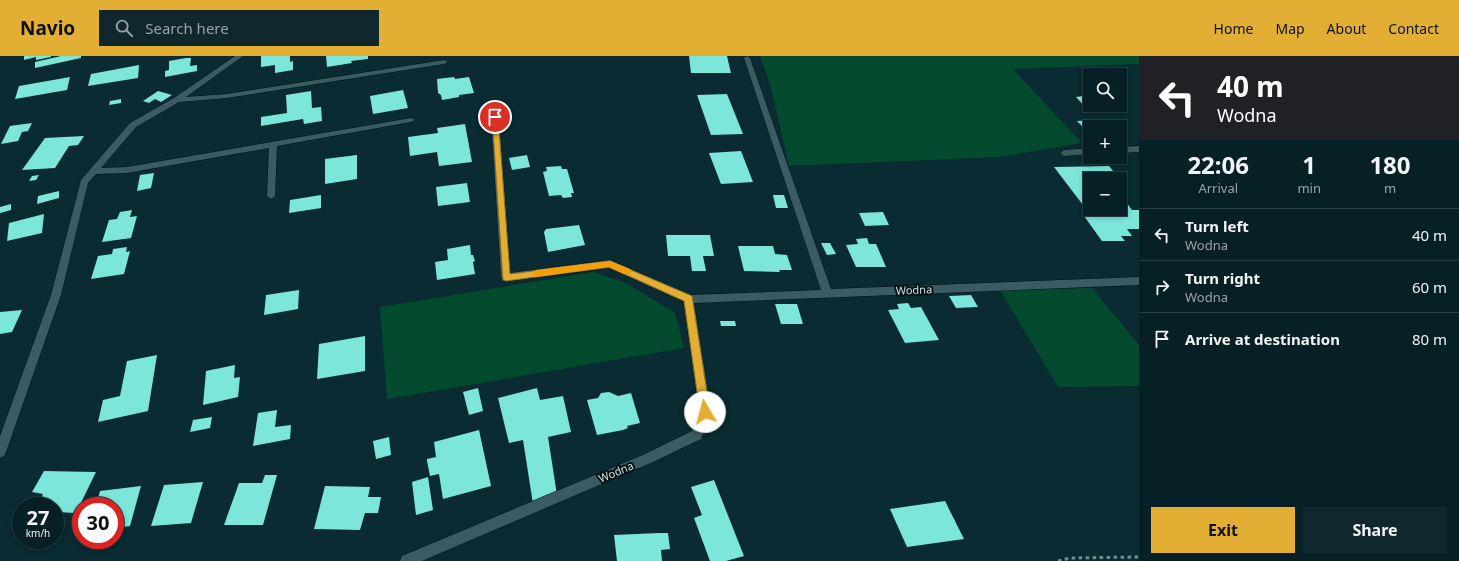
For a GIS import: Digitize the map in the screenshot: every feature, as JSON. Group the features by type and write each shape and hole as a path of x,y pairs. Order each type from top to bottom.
{"street":[{"path":"0,452 56,294 84,182 133,125 177,100 240,56"},
{"path":"747,58 827,294"},
{"path":"177,100 227,96 444,62"},
{"name":"Wodna","path":"495,117 506,278 610,264 689,299 1139,281"},
{"path":"93,171 127,170 411,120"},
{"path":"271,196 273,144"},
{"path":"1127,150 1139,149"},
{"path":"1064,153 1083,152"},
{"name":"Wodna","path":"407,561 649,458 697,435 705,412 689,299"}],"path":[{"path":"1058,561 1070,558 1139,557"}],"green space":[{"path":"760,56 1139,56 1139,64 1013,69 1082,143 998,157 789,166 771,88"},
{"path":"594,272 626,283 675,313 684,348 387,399 380,307"},
{"path":"1092,288 1139,345 1139,386 1058,387 1000,290"}],"building":[{"path":"24,56 51,57 36,60 36,57 24,60"},
{"path":"61,56 81,56 81,58 35,68 35,62"},
{"path":"261,56 290,56 290,62 293,61 293,70 275,73 275,65 261,67"},
{"path":"326,56 368,56 368,59 351,61 352,63 327,67"},
{"path":"689,56 727,56 731,73 691,73"},
{"path":"191,58 190,66 197,65 197,71 165,77 165,71 169,70 169,61"},
{"path":"139,65 138,78 88,86 91,74"},
{"path":"70,77 67,90 15,99 19,86"},
{"path":"454,77 455,79 469,77 474,93 459,95 459,97 442,100 441,95 438,93 437,79"},
{"path":"403,90 408,108 373,114 370,96"},
{"path":"158,91 172,95 161,102 155,99 149,103 143,101"},
{"path":"311,91 312,108 321,107 322,121 304,124 303,119 261,126 261,117 287,113 286,95"},
{"path":"727,94 743,134 711,135 697,95"},
{"path":"1083,96 1083,105 1076,97"},
{"path":"121,99 121,103 109,105 110,101"},
{"path":"1077,121 1083,121 1083,127"},
{"path":"32,123 28,131 22,132 18,141 1,144 10,126"},
{"path":"465,124 472,162 439,166 437,152 410,156 408,137 438,133 437,128"},
{"path":"84,136 78,145 69,146 55,168 22,170 45,138"},
{"path":"741,151 753,182 721,184 709,153"},
{"path":"357,155 357,179 325,184 325,159"},
{"path":"527,155 530,167 512,170 509,158"},
{"path":"561,166 562,169 567,169 574,193 571,193 572,197 563,198 561,195 549,196 543,172 547,171 546,167"},
{"path":"1109,166 1114,172 1083,172 1083,205 1054,167"},
{"path":"154,173 151,188 137,191 140,175"},
{"path":"39,175 36,180 29,181 32,176"},
{"path":"467,183 470,202 438,206 436,187"},
{"path":"59,191 59,198 37,204 38,196"},
{"path":"321,195 321,208 289,213 290,200"},
{"path":"773,195 784,195 788,208 776,208"},
{"path":"1127,203 1132,210 1139,210 1139,229 1127,229 1132,236 1121,236 1125,241 1102,241 1084,216 1127,216"},
{"path":"11,204 11,210 0,213 0,207"},
{"path":"132,210 130,217 137,216 131,238 102,242 109,220 117,219 120,212"},
{"path":"883,212 889,225 865,226 859,213"},
{"path":"44,214 42,233 7,241 9,223"},
{"path":"579,225 585,245 548,252 544,232 546,229"},
{"path":"666,235 710,235 714,256 703,256 706,271 692,271 690,256 668,256"},
{"path":"867,238 869,244 876,244 886,267 856,267 846,245 858,244 856,239"},
{"path":"821,243 830,243 836,254 827,255"},
{"path":"470,245 471,255 473,255 475,261 473,262 475,274 437,280 435,262 448,260 447,249"},
{"path":"738,246 773,246 775,254 787,255 792,270 779,270 780,272 744,271"},
{"path":"127,247 126,252 130,251 124,274 91,279 98,256 112,254 113,249"},
{"path":"299,290 298,309 264,315 266,295"},
{"path":"971,295 978,307 956,308 949,296"},
{"path":"908,303 911,308 921,307 939,340 905,343 888,310 899,309 897,304"},
{"path":"775,304 797,304 803,324 781,324"},
{"path":"22,310 12,332 0,334 0,312"},
{"path":"720,321 735,321 736,326 721,326"},
{"path":"365,336 365,371 317,379 319,344"},
{"path":"157,355 148,411 98,422 103,400 120,396 127,361"},
{"path":"235,365 234,378 240,377 238,397 203,405 206,371"},
{"path":"478,388 483,411 469,415 463,392"},
{"path":"537,388 540,400 563,396 571,432 548,437 557,495 533,504 523,440 509,443 498,398"},
{"path":"609,392 618,396 631,393 640,423 627,426 628,428 623,430 597,435 587,400 598,398 601,393"},
{"path":"277,410 275,427 291,425 290,439 253,446 258,413"},
{"path":"212,417 210,428 190,432 193,420"},
{"path":"479,430 491,486 443,499 439,474 430,476 427,461 427,459 436,457 434,442"},
{"path":"389,437 391,455 376,459 373,441"},
{"path":"44,471 96,472 84,497 72,497 72,513 64,512 64,497 42,497 43,494 32,492"},
{"path":"265,475 277,475 263,525 224,525 239,483 262,483"},
{"path":"428,477 433,510 416,515 412,482"},
{"path":"714,480 744,556 726,561 710,561 694,518 702,515 691,487"},
{"path":"203,482 191,523 151,526 164,485"},
{"path":"141,486 130,526 124,527 124,497 98,497 100,491"},
{"path":"325,486 370,487 368,497 381,497 378,513 365,513 360,530 314,529"},
{"path":"945,501 964,539 907,547 890,509"},
{"path":"668,533 670,549 661,550 662,561 617,561 614,535"}],"slow traffic":[{"path":"536,274 610,264 627,272"}],"route":[{"path":"495,117 506,278 610,264 689,299 705,412"}]}
